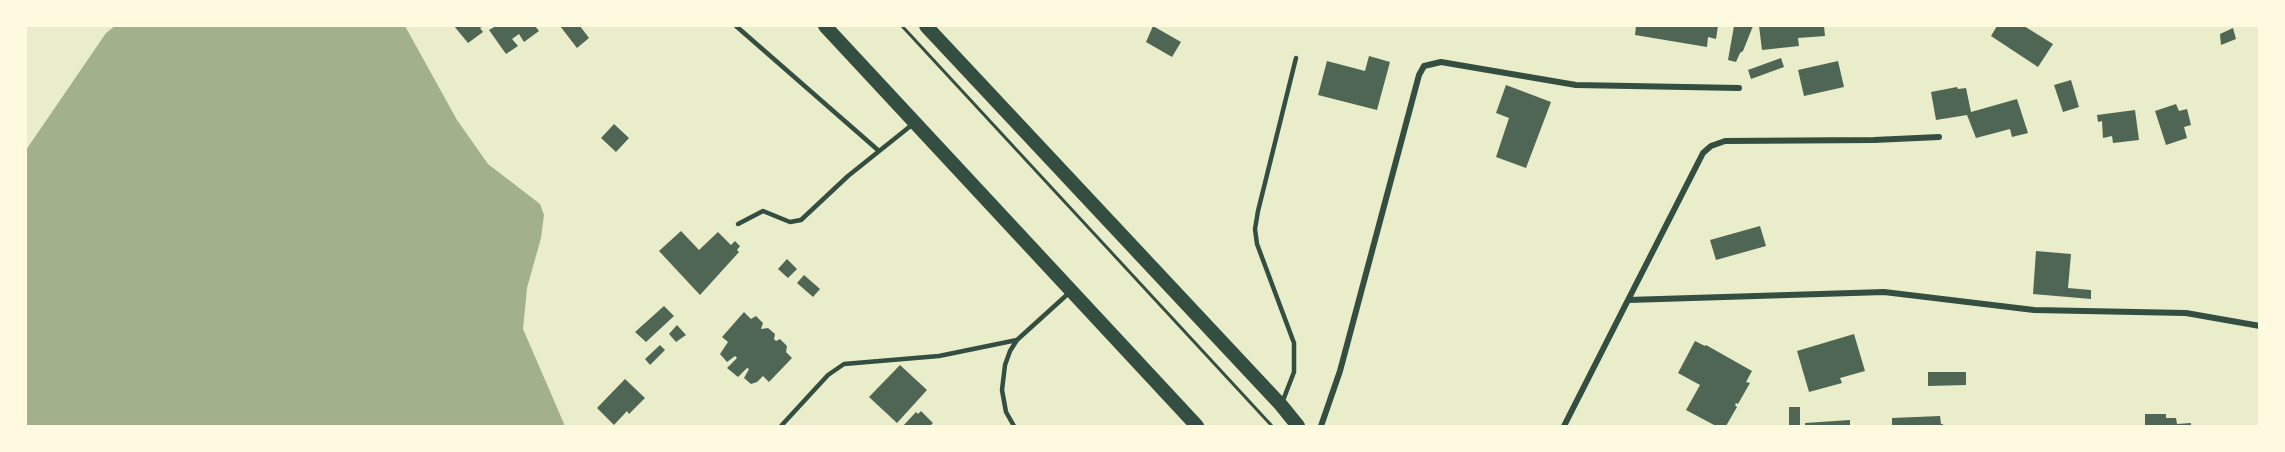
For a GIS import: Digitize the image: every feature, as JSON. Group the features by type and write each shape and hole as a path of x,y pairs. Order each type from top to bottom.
{"main road":[{"path":"825,26 1197,426"},
{"path":"926,26 1281,405 1298,426"}],"street":[{"path":"1321,426 1340,371 1416,87 1424,66 1441,62 1576,85 1739,88"},
{"path":"1564,426 1703,153 1711,146 1725,141 1829,141 1939,137"},
{"path":"1628,300 1884,292 2034,310 2186,314 2259,326"}],"lane":[{"path":"736,26 879,151"},
{"path":"1281,405 1294,372 1294,343 1257,244 1255,229 1296,58"},
{"path":"738,224 763,211 790,222 801,220 879,151 915,123"},
{"path":"1014,426 1006,412 1002,390 1005,365 1010,351 1017,340 1072,290"},
{"path":"781,426 828,375 844,364 939,356 1017,340"}],"path":[{"path":"902,26 1272,426"}],"shaded area":[{"path":"115,26 405,26 457,120 488,164 540,204 544,215 541,238 527,288 523,329 565,426 26,426 26,150 106,33"}],"building":[{"path":"454,26 484,26 480,28 483,32 468,43"},
{"path":"496,26 535,26 539,31 524,42 519,34 512,39 518,46 506,54 489,30"},
{"path":"560,26 580,26 589,38 577,48"},
{"path":"1153,26 1181,42 1172,57 1146,42"},
{"path":"1636,26 1718,26 1716,39 1708,37 1707,47 1635,35"},
{"path":"1734,26 1753,26 1736,62 1728,60"},
{"path":"1759,26 1824,26 1825,36 1798,38 1799,46 1762,50"},
{"path":"1997,26 2024,26 2053,44 2038,67 1991,36"},
{"path":"2233,28 2236,39 2221,45 2220,34"},
{"path":"1369,56 1390,62 1377,110 1318,95 1327,61 1365,71"},
{"path":"1781,58 1784,67 1751,79 1748,70"},
{"path":"1838,61 1844,87 1804,96 1798,70"},
{"path":"2071,80 2079,107 2063,112 2054,85"},
{"path":"1506,85 1551,102 1526,168 1496,157 1509,118 1496,113"},
{"path":"1957,87 1958,89 1966,88 1971,112 2017,99 2028,133 2012,137 2010,129 1976,138 1967,115 1936,120 1931,92"},
{"path":"2176,104 2179,111 2187,109 2191,125 2184,127 2187,138 2166,145 2155,111"},
{"path":"2135,110 2139,140 2113,143 2112,136 2103,138 2102,121 2098,122 2097,115"},
{"path":"614,124 629,138 616,152 601,138"},
{"path":"1760,226 1766,246 1716,260 1710,240"},
{"path":"681,231 699,250 718,232 731,245 735,241 740,246 737,250 739,252 700,295 659,251"},
{"path":"2036,251 2071,254 2068,288 2091,290 2091,299 2033,294"},
{"path":"787,259 797,269 788,278 778,269"},
{"path":"804,275 820,289 813,297 797,283"},
{"path":"664,306 674,316 646,342 635,332"},
{"path":"744,312 751,319 756,316 763,323 761,329 768,328 775,334 774,339 776,341 780,339 787,346 786,352 792,358 769,382 763,376 751,384 744,378 749,369 747,368 738,377 727,368 737,358 735,356 727,362 720,354 728,342 722,337"},
{"path":"677,325 686,335 676,342 669,334"},
{"path":"1854,334 1865,371 1840,378 1842,383 1809,392 1797,351"},
{"path":"1695,341 1752,371 1746,382 1750,383 1738,404 1736,403 1737,407 1726,426 1716,426 1686,410 1700,385 1678,373"},
{"path":"660,345 665,350 650,365 645,359"},
{"path":"900,365 927,390 897,423 869,397"},
{"path":"1928,372 1966,372 1966,385 1928,386"},
{"path":"625,379 645,398 629,414 627,411 614,425 597,408"},
{"path":"1789,407 1800,407 1800,426 1789,426"},
{"path":"921,411 933,423 930,426 903,426 916,412 918,414"},
{"path":"2145,414 2166,414 2166,418 2176,418 2177,424 2191,423 2191,426 2145,426"},
{"path":"1940,416 1943,426 1892,426 1892,418"},
{"path":"1850,420 1850,426 1805,426 1805,423"}]}
